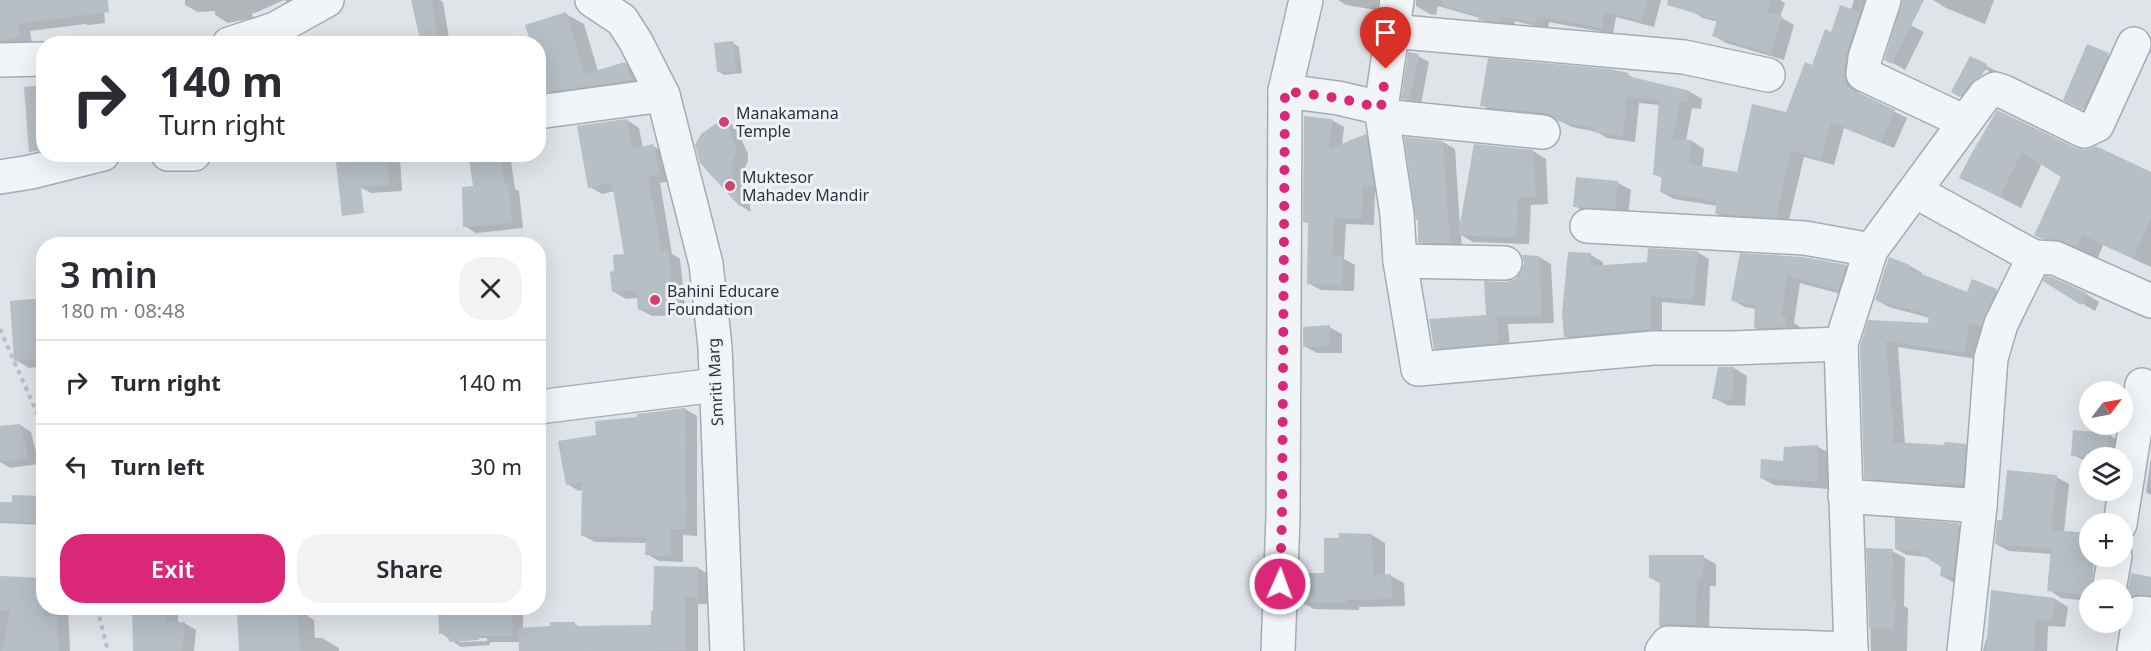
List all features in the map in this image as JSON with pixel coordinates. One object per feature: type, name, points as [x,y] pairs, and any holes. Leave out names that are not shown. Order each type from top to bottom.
[{"type":"street","points":[[253,36],[274,29],[327,0]]},
{"type":"street","points":[[1278,651],[1283,505],[1285,91],[1306,0]]},
{"type":"street","points":[[1884,0],[1865,58],[1863,74],[1965,122]]},
{"type":"street","name":"Smriti Marg","points":[[594,1],[622,20],[663,95],[706,264],[715,347],[727,651]]},
{"type":"street","points":[[1768,75],[1684,57],[1394,15],[1381,112],[1397,214],[1400,261],[1418,369],[1653,348],[1841,344]]},
{"type":"street","points":[[1662,651],[1668,643],[1851,650],[1841,344],[1871,250],[1985,95],[1995,89],[2084,131],[2090,129],[2097,124],[2134,44]]},
{"type":"street","points":[[0,60],[36,59]]},
{"type":"street","points":[[1285,91],[1338,98],[1381,112],[1543,132]]},
{"type":"street","points":[[546,111],[663,95]]},
{"type":"street","points":[[0,177],[72,162]]},
{"type":"street","points":[[1915,191],[2034,257],[2055,258],[2151,301]]},
{"type":"street","points":[[1587,226],[1805,238],[1871,250]]},
{"type":"street","points":[[1964,651],[1980,506],[1991,358],[2001,324],[2034,257]]},
{"type":"street","points":[[1400,261],[1505,263]]},
{"type":"street","points":[[546,406],[716,385]]},
{"type":"street","points":[[2122,513],[2142,385]]},
{"type":"street","points":[[1845,496],[1980,506]]},
{"type":"street","points":[[2134,651],[2138,611]]},
{"type":"path","points":[[0,329],[36,411]]},
{"type":"path","points":[[100,615],[108,651]]},
{"type":"building","points":[[0,0],[108,0],[109,12],[18,24],[20,37],[0,40]]},
{"type":"building","points":[[411,0],[432,0],[438,36],[419,36]]},
{"type":"building","points":[[1443,0],[1648,0],[1642,21],[1604,12],[1602,28],[1537,16],[1536,23],[1502,17],[1501,22],[1478,20],[1479,16],[1442,5]]},
{"type":"building","points":[[1668,0],[1771,0],[1767,12],[1782,16],[1771,54],[1712,36],[1717,20],[1667,5]]},
{"type":"building","points":[[1902,0],[1924,0],[1892,64],[1884,60]]},
{"type":"building","points":[[1840,5],[1860,12],[1846,55],[1844,72],[1847,87],[1895,110],[1881,142],[1831,122],[1821,159],[1791,151],[1776,218],[1715,214],[1717,202],[1660,192],[1662,176],[1653,175],[1659,100],[1627,97],[1623,136],[1593,132],[1593,128],[1557,121],[1553,116],[1545,113],[1480,106],[1488,58],[1610,69],[1629,73],[1628,76],[1690,91],[1688,102],[1680,102],[1673,139],[1692,140],[1689,164],[1737,172],[1752,104],[1786,112],[1805,62],[1812,65],[1825,29],[1831,32]]},
{"type":"building","points":[[566,12],[585,74],[625,62],[633,80],[546,92],[546,36],[528,36],[525,25]]},
{"type":"building","points":[[733,41],[736,71],[717,72],[714,43]]},
{"type":"building","points":[[2087,44],[2109,53],[2083,110],[2063,100]]},
{"type":"building","points":[[1408,52],[1419,54],[1410,99],[1418,101],[1401,99]]},
{"type":"building","points":[[1970,56],[1987,64],[1982,75],[1970,84],[1960,97],[1951,92]]},
{"type":"building","points":[[36,86],[36,151],[29,152],[24,87]]},
{"type":"building","points":[[1997,110],[2076,148],[2084,150],[2096,146],[2151,172],[2151,219],[2133,258],[2082,235],[2078,248],[2062,241],[2039,238],[2034,235],[2061,177],[2022,152],[2000,197],[1959,178]]},
{"type":"building","points":[[1304,116],[1332,119],[1329,149],[1366,134],[1374,185],[1363,186],[1362,219],[1334,218],[1332,256],[1343,257],[1342,285],[1307,284],[1308,223],[1303,222]]},
{"type":"building","points":[[724,118],[736,146],[736,154],[731,165],[740,207],[700,163],[695,145],[701,134]]},
{"type":"building","points":[[627,119],[632,149],[653,144],[660,174],[648,177],[661,251],[668,250],[674,308],[638,310],[636,290],[612,292],[610,272],[614,271],[613,255],[624,254],[612,183],[588,188],[577,126]]},
{"type":"building","points":[[1404,137],[1443,141],[1450,243],[1418,243],[1418,220],[1416,220]]},
{"type":"building","points":[[1474,144],[1533,150],[1536,197],[1518,198],[1516,238],[1458,235]]},
{"type":"building","points":[[336,162],[388,162],[389,185],[361,187],[364,213],[342,216]]},
{"type":"building","points":[[469,162],[501,162],[505,184],[508,183],[512,223],[463,227],[462,187],[473,186]]},
{"type":"building","points":[[1576,177],[1618,181],[1615,209],[1573,207]]},
{"type":"building","points":[[1648,248],[1698,251],[1693,300],[1651,296],[1651,329],[1564,337],[1562,313],[1568,252],[1591,253],[1591,266],[1647,262]]},
{"type":"building","points":[[1740,253],[1803,257],[1847,265],[1838,290],[1787,276],[1781,317],[1786,317],[1786,327],[1754,328],[1755,305],[1731,301]]},
{"type":"building","points":[[1522,255],[1539,256],[1542,316],[1497,317],[1498,343],[1434,349],[1429,319],[1486,315],[1484,281],[1505,282],[1515,279],[1524,263]]},
{"type":"building","points":[[1889,257],[1910,265],[1909,269],[1967,292],[1972,279],[1997,289],[1981,327],[1969,322],[1965,353],[1886,341],[1893,442],[1966,444],[1963,484],[1864,479],[1860,347],[1868,320],[1928,323],[1929,315],[1875,300]]},
{"type":"building","points":[[2045,276],[2087,293],[2081,305],[2043,281]]},
{"type":"building","points":[[36,299],[36,359],[14,361],[10,301]]},
{"type":"building","points":[[1330,325],[1329,346],[1303,347],[1303,327]]},
{"type":"building","points":[[1718,367],[1734,367],[1732,400],[1712,399]]},
{"type":"building","points":[[685,408],[686,529],[671,529],[671,556],[645,555],[646,537],[581,536],[582,482],[566,485],[558,441],[596,435],[595,421],[637,417],[637,414]]},
{"type":"building","points":[[20,424],[29,458],[0,462],[0,426]]},
{"type":"building","points":[[2073,430],[2079,430],[2079,435],[2109,435],[2108,447],[2079,447],[2079,456],[2071,456]]},
{"type":"building","points":[[1818,445],[1817,482],[1760,478],[1761,459],[1783,461],[1784,447]]},
{"type":"building","points":[[2007,470],[2057,475],[2051,530],[2079,532],[2079,567],[2094,567],[2092,579],[2079,579],[2079,595],[2047,591],[2051,549],[1995,544],[1997,520],[2002,520]]},
{"type":"building","points":[[12,495],[36,496],[36,523],[0,521],[0,502],[12,502]]},
{"type":"building","points":[[1895,518],[1959,523],[1953,577],[1940,576],[1941,567],[1917,551],[1895,549]]},
{"type":"building","points":[[1339,533],[1372,534],[1373,575],[1391,574],[1392,599],[1346,600],[1346,603],[1300,602],[1300,573],[1324,573],[1324,538],[1339,538]]},
{"type":"building","points":[[1866,548],[1893,549],[1892,599],[1896,599],[1894,629],[1869,627]]},
{"type":"building","points":[[1649,555],[1704,555],[1703,579],[1697,579],[1696,625],[1659,626],[1660,579],[1649,578]]},
{"type":"building","points":[[654,566],[698,567],[698,598],[685,597],[685,650],[519,651],[518,628],[550,626],[550,622],[575,622],[575,626],[651,625]]},
{"type":"building","points":[[2131,573],[2151,577],[2151,595],[2133,596],[2133,579],[2130,579]]},
{"type":"building","points":[[0,576],[36,578],[36,615],[57,616],[59,651],[2,651],[10,611],[0,610]]},
{"type":"building","points":[[1991,590],[2055,598],[2052,621],[2036,619],[2034,651],[1986,651]]},
{"type":"building","points":[[132,615],[166,615],[166,622],[185,622],[182,651],[133,651]]},
{"type":"building","points":[[237,615],[298,615],[300,651],[239,651]]},
{"type":"building","points":[[438,615],[512,615],[513,636],[479,636],[479,640],[449,642],[448,634],[439,634]]},
{"type":"place","name":"Manakamana Temple","points":[[724,122]]},
{"type":"place","name":"Muktesor Mahadev Mandir","points":[[730,186]]},
{"type":"place","name":"Bahini Educare Foundation","points":[[655,300]]},
{"type":"route","points":[[1280,584],[1285,91],[1338,98],[1381,108],[1386,69]]}]
